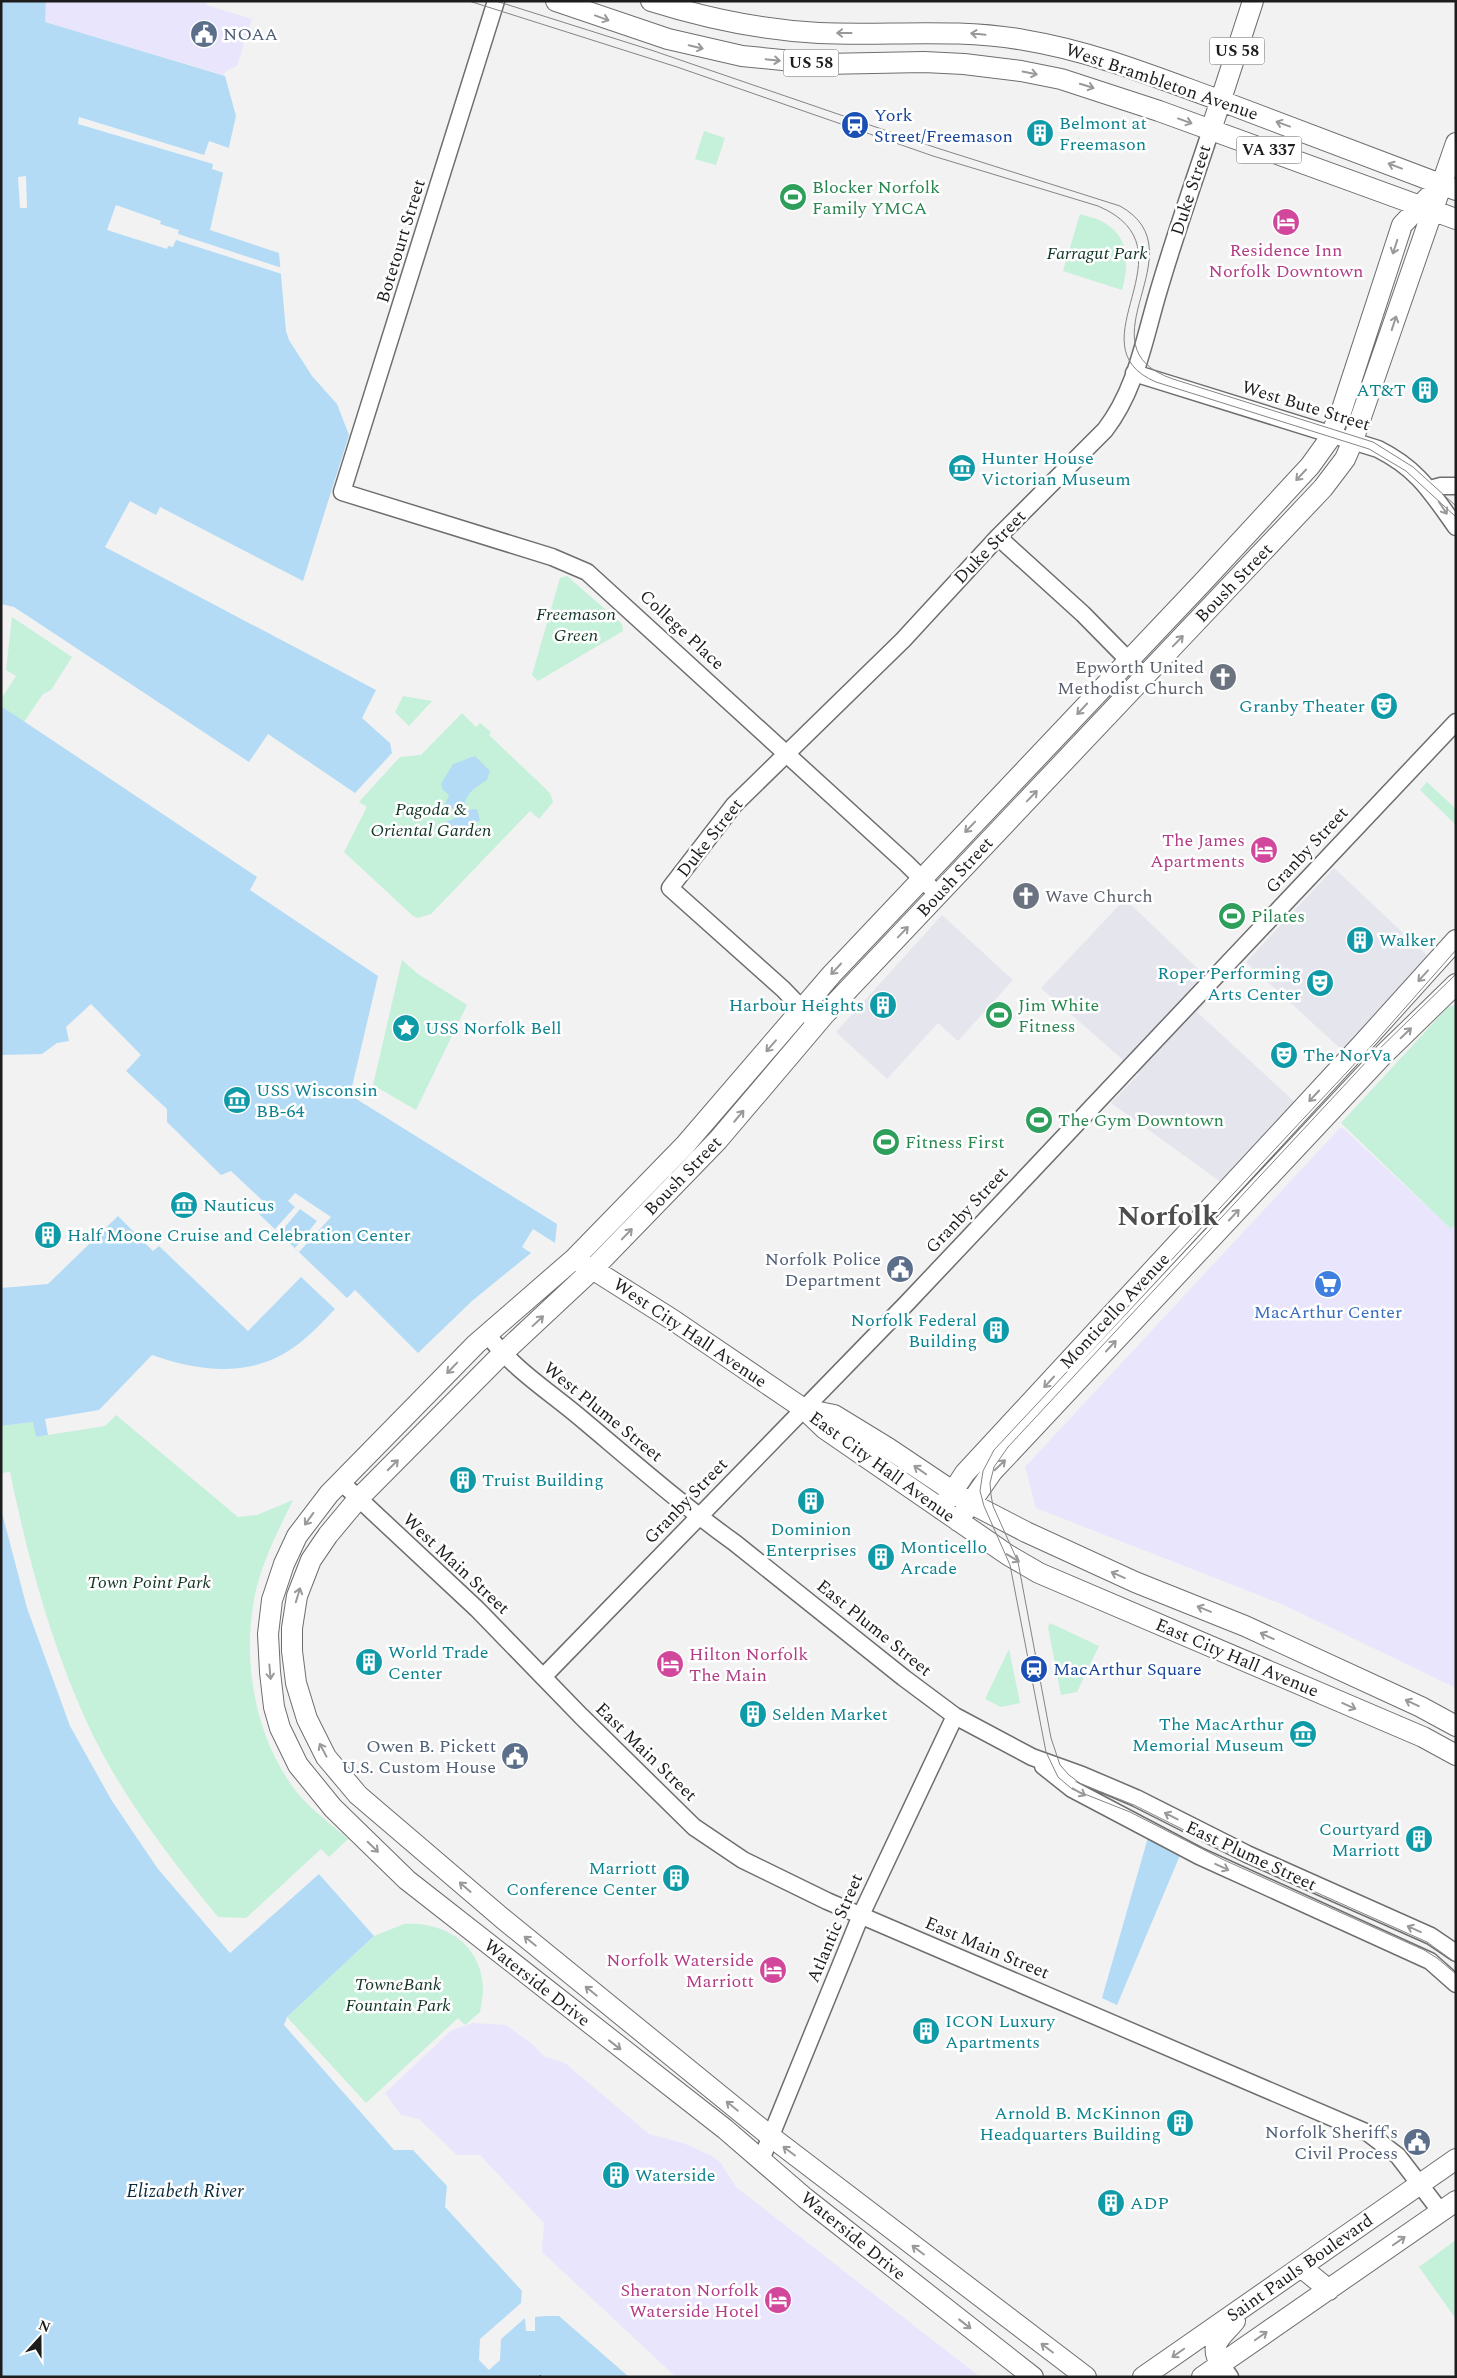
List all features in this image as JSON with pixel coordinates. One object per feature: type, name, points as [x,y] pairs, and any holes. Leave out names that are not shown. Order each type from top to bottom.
[{"type":"main road","name":"West Brambleton Avenue","points":[[556,1],[661,37],[742,56],[823,64],[924,62],[964,64],[1041,75],[1105,92],[1456,219]]},
{"type":"main road","name":"West Brambleton Avenue","points":[[651,1],[708,18],[797,31],[839,34],[958,32],[1032,41],[1103,59],[1221,101],[1448,187]]},
{"type":"main road","name":"Duke Street","points":[[1211,130],[1253,1]]},
{"type":"main road","name":"Boush Street","points":[[341,1482],[487,1334],[575,1258],[685,1145],[838,967],[1310,466],[1331,434],[1354,375],[1402,225],[1426,208],[1448,187],[1456,142]]},
{"type":"main road","name":"Boush Street","points":[[358,1499],[502,1354],[593,1269],[718,1140],[817,1024],[1316,496],[1345,459],[1353,441],[1426,208]]},
{"type":"main road","name":"Monticello Avenue","points":[[940,1509],[971,1466],[1456,940]]},
{"type":"main road","name":"Monticello Avenue","points":[[958,1521],[992,1472],[1384,1054],[1456,984]]},
{"type":"main road","name":"West City Hall Avenue","points":[[575,1258],[673,1320],[804,1409]]},
{"type":"main road","name":"East City Hall Avenue","points":[[804,1409],[834,1415],[896,1453],[970,1503],[1067,1552],[1244,1626],[1421,1707],[1456,1726]]},
{"type":"main road","name":"East City Hall Avenue","points":[[804,1409],[825,1429],[1013,1558],[1063,1584],[1422,1737],[1456,1755]]},
{"type":"main road","name":"Waterside Drive","points":[[341,1482],[311,1516],[297,1536],[284,1564],[272,1600],[268,1634],[274,1707],[280,1728],[298,1765],[333,1808],[408,1880],[525,1974],[725,2129],[805,2198],[1033,2377]]},
{"type":"main road","name":"Waterside Drive","points":[[358,1499],[328,1535],[311,1560],[297,1596],[292,1628],[292,1651],[296,1683],[307,1718],[326,1757],[358,1795],[558,1964],[770,2136],[1086,2377]]},
{"type":"main road","points":[[525,1974],[536,1967],[558,1964]]},
{"type":"main road","name":"Saint Pauls Boulevard","points":[[1143,2377],[1456,2159]]},
{"type":"main road","name":"Saint Pauls Boulevard","points":[[1202,2377],[1226,2370],[1328,2290],[1448,2206]]},
{"type":"main road","points":[[1301,2267],[1328,2290]]},
{"type":"main road","points":[[1226,2370],[1214,2353],[1216,2344],[1255,2298]]},
{"type":"street","name":"Botetourt Street","points":[[342,492],[496,1]]},
{"type":"street","name":"Duke Street","points":[[802,1009],[729,939],[670,888],[734,805],[904,640],[998,537],[1105,430],[1125,401],[1211,130]]},
{"type":"street","name":"West Bute Street","points":[[1134,373],[1378,449],[1392,457],[1430,488],[1456,527]]},
{"type":"street","points":[[1430,488],[1456,486]]},
{"type":"street","name":"College Place","points":[[342,492],[552,557],[587,572],[656,632],[922,878],[938,895]]},
{"type":"street","points":[[998,537],[1083,614],[1145,677]]},
{"type":"street","name":"Granby Street","points":[[543,1677],[998,1207],[1456,722]]},
{"type":"street","points":[[802,1009],[817,1024]]},
{"type":"street","name":"West Plume Street","points":[[487,1334],[502,1354],[699,1517]]},
{"type":"street","name":"West Main Street","points":[[341,1482],[476,1609],[543,1677]]},
{"type":"street","name":"East Plume Street","points":[[699,1517],[735,1542],[904,1678],[955,1716],[1032,1757],[1082,1775],[1136,1798],[1247,1854],[1431,1936],[1456,1953]]},
{"type":"street","name":"East Main Street","points":[[543,1677],[694,1827],[743,1860],[861,1915],[1361,2129],[1391,2149],[1421,2184],[1448,2206]]},
{"type":"street","name":"Atlantic Street","points":[[761,2160],[861,1915],[955,1716]]},
{"type":"street","name":"East Plume Street","points":[[1032,1757],[1072,1789],[1126,1818],[1236,1873],[1423,1957],[1436,1965],[1456,1984]]},
{"type":"shaded area","points":[[46,1],[207,1],[206,5],[252,19],[237,66],[226,71],[224,75],[45,22]]},
{"type":"shaded area","points":[[1334,868],[1431,959],[1344,1052],[1246,962]]},
{"type":"shaded area","points":[[1125,899],[1218,988],[1197,1012],[1299,1106],[1225,1185],[1111,1103],[1139,1074],[1041,988]]},
{"type":"shaded area","points":[[942,915],[1013,980],[958,1041],[938,1023],[887,1079],[836,1032]]},
{"type":"shaded area","points":[[1340,1128],[1344,1129],[1451,1229],[1456,1224],[1456,1688],[1284,1605],[1036,1508],[1025,1467]]},
{"type":"shaded area","points":[[473,2023],[506,2025],[531,2043],[545,2057],[565,2063],[649,2134],[683,2143],[712,2156],[720,2162],[736,2187],[980,2377],[676,2377],[542,2252],[544,2223],[480,2155],[457,2155],[419,2119],[401,2115],[385,2093],[452,2030]]},
{"type":"green space","points":[[704,131],[725,138],[716,165],[695,159]]},
{"type":"green space","name":"Farragut Park","points":[[1080,214],[1101,221],[1112,228],[1123,243],[1126,271],[1122,290],[1063,271]]},
{"type":"green space","name":"Freemason Green","points":[[567,576],[622,624],[623,631],[538,681],[532,675],[560,578]]},
{"type":"green space","points":[[12,617],[72,657],[51,690],[43,694],[24,722],[1,706],[1,699],[16,676],[6,670]]},
{"type":"green space","points":[[403,696],[432,701],[409,726],[395,712]]},
{"type":"green space","name":"Pagoda & Oriental Garden","points":[[462,713],[476,727],[480,723],[491,732],[489,735],[550,793],[553,802],[539,819],[530,811],[431,914],[418,918],[413,916],[344,852],[367,807],[359,802],[400,757],[421,755]]},
{"type":"green space","points":[[1427,782],[1456,809],[1456,825],[1420,790]]},
{"type":"green space","points":[[402,960],[418,974],[467,1005],[416,1110],[373,1085]]},
{"type":"green space","points":[[1456,1005],[1456,1224],[1451,1229],[1341,1123],[1448,1007]]},
{"type":"green space","name":"Town Point Park","points":[[116,1415],[238,1517],[257,1515],[293,1500],[269,1552],[255,1592],[250,1630],[252,1678],[262,1726],[282,1770],[307,1804],[348,1839],[329,1857],[321,1849],[246,1918],[218,1917],[148,1827],[103,1754],[76,1698],[42,1603],[10,1472],[1,1473],[1,1426],[33,1422],[36,1437],[105,1426]]},
{"type":"green space","points":[[1050,1623],[1099,1646],[1077,1692],[1061,1695],[1048,1627]]},
{"type":"green space","points":[[1009,1649],[1020,1703],[1001,1707],[985,1699]]},
{"type":"green space","name":"TowneBank Fountain Park","points":[[404,1924],[419,1924],[446,1931],[468,1948],[476,1959],[481,1973],[483,1989],[480,2012],[465,2025],[458,2018],[366,2103],[287,2017],[374,1936]]},
{"type":"green space","points":[[1456,2240],[1456,2319],[1419,2267]]},
{"type":"water","points":[[1,1],[46,1],[45,22],[225,76],[236,116],[210,230],[279,253],[286,331],[289,340],[312,376],[337,404],[349,435],[303,581],[160,507],[156,515],[130,501],[105,547],[376,690],[362,718],[390,743],[392,753],[355,793],[268,734],[249,762],[14,607],[1,604]]},
{"type":"water","points":[[1,706],[257,877],[250,890],[378,976],[350,1095],[557,1224],[555,1243],[533,1229],[522,1247],[531,1253],[472,1301],[418,1353],[355,1290],[347,1298],[259,1214],[263,1201],[231,1171],[221,1175],[167,1122],[167,1109],[126,1071],[141,1055],[91,1004],[66,1027],[69,1041],[57,1043],[42,1054],[1,1055]]},
{"type":"water","points":[[475,756],[490,771],[487,780],[470,793],[464,805],[467,810],[477,809],[480,820],[457,834],[450,832],[446,822],[455,818],[458,808],[454,809],[445,805],[449,795],[443,790],[441,784],[453,764]]},
{"type":"water","points":[[118,1216],[153,1251],[159,1246],[248,1331],[301,1277],[335,1309],[308,1336],[290,1350],[272,1360],[233,1369],[213,1369],[193,1366],[152,1355],[99,1410],[45,1419],[48,1435],[36,1437],[33,1422],[1,1426],[1,1288],[48,1284]]},
{"type":"water","name":"Elizabeth River","points":[[1,1509],[27,1608],[70,1726],[112,1801],[158,1869],[230,1953],[319,1874],[374,1936],[287,2017],[284,2025],[394,2150],[413,2150],[447,2186],[445,2207],[545,2316],[559,2316],[629,2377],[1,2377]]},
{"type":"water","points":[[1149,1834],[1181,1853],[1117,2005],[1102,1998]]},
{"type":"pier","points":[[79,117],[204,155],[209,141],[229,148],[224,173],[212,169],[213,164],[78,124]]},
{"type":"pier","points":[[26,176],[27,208],[20,208],[18,177]]},
{"type":"pier","points":[[116,205],[161,221],[160,224],[179,230],[178,234],[282,268],[282,274],[176,240],[173,247],[168,246],[167,249],[107,230]]},
{"type":"pier","points":[[295,1193],[331,1217],[299,1252],[295,1248],[317,1221],[300,1209],[280,1233],[275,1229],[295,1207],[288,1201]]},
{"type":"pier","points":[[522,2289],[546,2316],[535,2317],[535,2331],[526,2331],[525,2318],[501,2339],[500,2360],[489,2370],[479,2360],[480,2339],[521,2303]]},
{"type":"tram line","points":[[469,1],[677,67],[933,156],[1098,206],[1126,224],[1137,246],[1138,271],[1126,321],[1124,345],[1133,366],[1156,382],[1369,449],[1406,471],[1456,517]]},
{"type":"tram line","points":[[496,1],[651,50],[937,148],[1120,206],[1142,225],[1149,248],[1147,272],[1135,322],[1135,345],[1146,364],[1173,379],[1373,442],[1413,467],[1456,506]]},
{"type":"tram line","points":[[1456,950],[1375,1042],[994,1450],[983,1471],[980,1491],[984,1506],[1010,1565],[1046,1752],[1058,1777],[1072,1789],[1130,1812],[1224,1860],[1424,1950],[1456,1974]]},
{"type":"tram line","points":[[1456,974],[1367,1061],[1008,1447],[994,1467],[990,1483],[993,1506],[1018,1562],[1051,1738],[1060,1765],[1069,1775],[1081,1784],[1134,1805],[1246,1861],[1427,1942],[1456,1963]]},
{"type":"place","name":"NOAA","points":[[204,34]]},
{"type":"place","name":"York Street/Freemason","points":[[855,125]]},
{"type":"place","name":"Belmont at Freemason","points":[[1040,133]]},
{"type":"place","name":"Blocker Norfolk Family YMCA","points":[[793,197]]},
{"type":"place","name":"Residence Inn Norfolk Downtown","points":[[1286,222]]},
{"type":"place","name":"AT&T","points":[[1425,390]]},
{"type":"place","name":"Hunter House Victorian Museum","points":[[962,468]]},
{"type":"place","name":"Epworth United Methodist Church","points":[[1223,677]]},
{"type":"place","name":"Granby Theater","points":[[1384,706]]},
{"type":"place","name":"The James Apartments","points":[[1264,850]]},
{"type":"place","name":"Wave Church","points":[[1026,896]]},
{"type":"place","name":"Pilates","points":[[1232,916]]},
{"type":"place","name":"Walker","points":[[1360,940]]},
{"type":"place","name":"Roper Performing Arts Center","points":[[1320,983]]},
{"type":"place","name":"Harbour Heights","points":[[883,1005]]},
{"type":"place","name":"Jim White Fitness","points":[[999,1015]]},
{"type":"place","name":"USS Norfolk Bell","points":[[406,1028]]},
{"type":"place","name":"The NorVa","points":[[1284,1055]]},
{"type":"place","name":"USS Wisconsin BB-64","points":[[237,1100]]},
{"type":"place","name":"The Gym Downtown","points":[[1039,1120]]},
{"type":"place","name":"Fitness First","points":[[886,1142]]},
{"type":"place","name":"Nauticus","points":[[184,1205]]},
{"type":"place","name":"Half Moone Cruise and Celebration Center","points":[[48,1235]]},
{"type":"place","name":"Norfolk Police Department","points":[[900,1269]]},
{"type":"place","name":"MacArthur Center","points":[[1328,1284]]},
{"type":"place","name":"Norfolk Federal Building","points":[[996,1330]]},
{"type":"place","name":"Truist Building","points":[[463,1480]]},
{"type":"place","name":"Dominion Enterprises","points":[[811,1501]]},
{"type":"place","name":"Monticello Arcade","points":[[881,1557]]},
{"type":"place","name":"World Trade Center","points":[[369,1662]]},
{"type":"place","name":"Hilton Norfolk The Main","points":[[670,1664]]},
{"type":"place","name":"MacArthur Square","points":[[1034,1669]]},
{"type":"place","name":"Selden Market","points":[[753,1714]]},
{"type":"place","name":"The MacArthur Memorial Museum","points":[[1303,1734]]},
{"type":"place","name":"Owen B. Pickett U.S. Custom House","points":[[515,1756]]},
{"type":"place","name":"Courtyard Marriott","points":[[1419,1839]]},
{"type":"place","name":"Marriott Conference Center","points":[[676,1878]]},
{"type":"place","name":"Norfolk Waterside Marriott","points":[[773,1970]]},
{"type":"place","name":"ICON Luxury Apartments","points":[[926,2031]]},
{"type":"place","name":"Arnold B. McKinnon Headquarters Building","points":[[1180,2123]]},
{"type":"place","name":"Norfolk Sheriff's Civil Process","points":[[1417,2142]]},
{"type":"place","name":"Waterside","points":[[616,2175]]},
{"type":"place","name":"ADP","points":[[1111,2203]]},
{"type":"place","name":"Sheraton Norfolk Waterside Hotel","points":[[778,2300]]},
{"type":"district","name":"Norfolk","points":[[1168,1216]]}]
